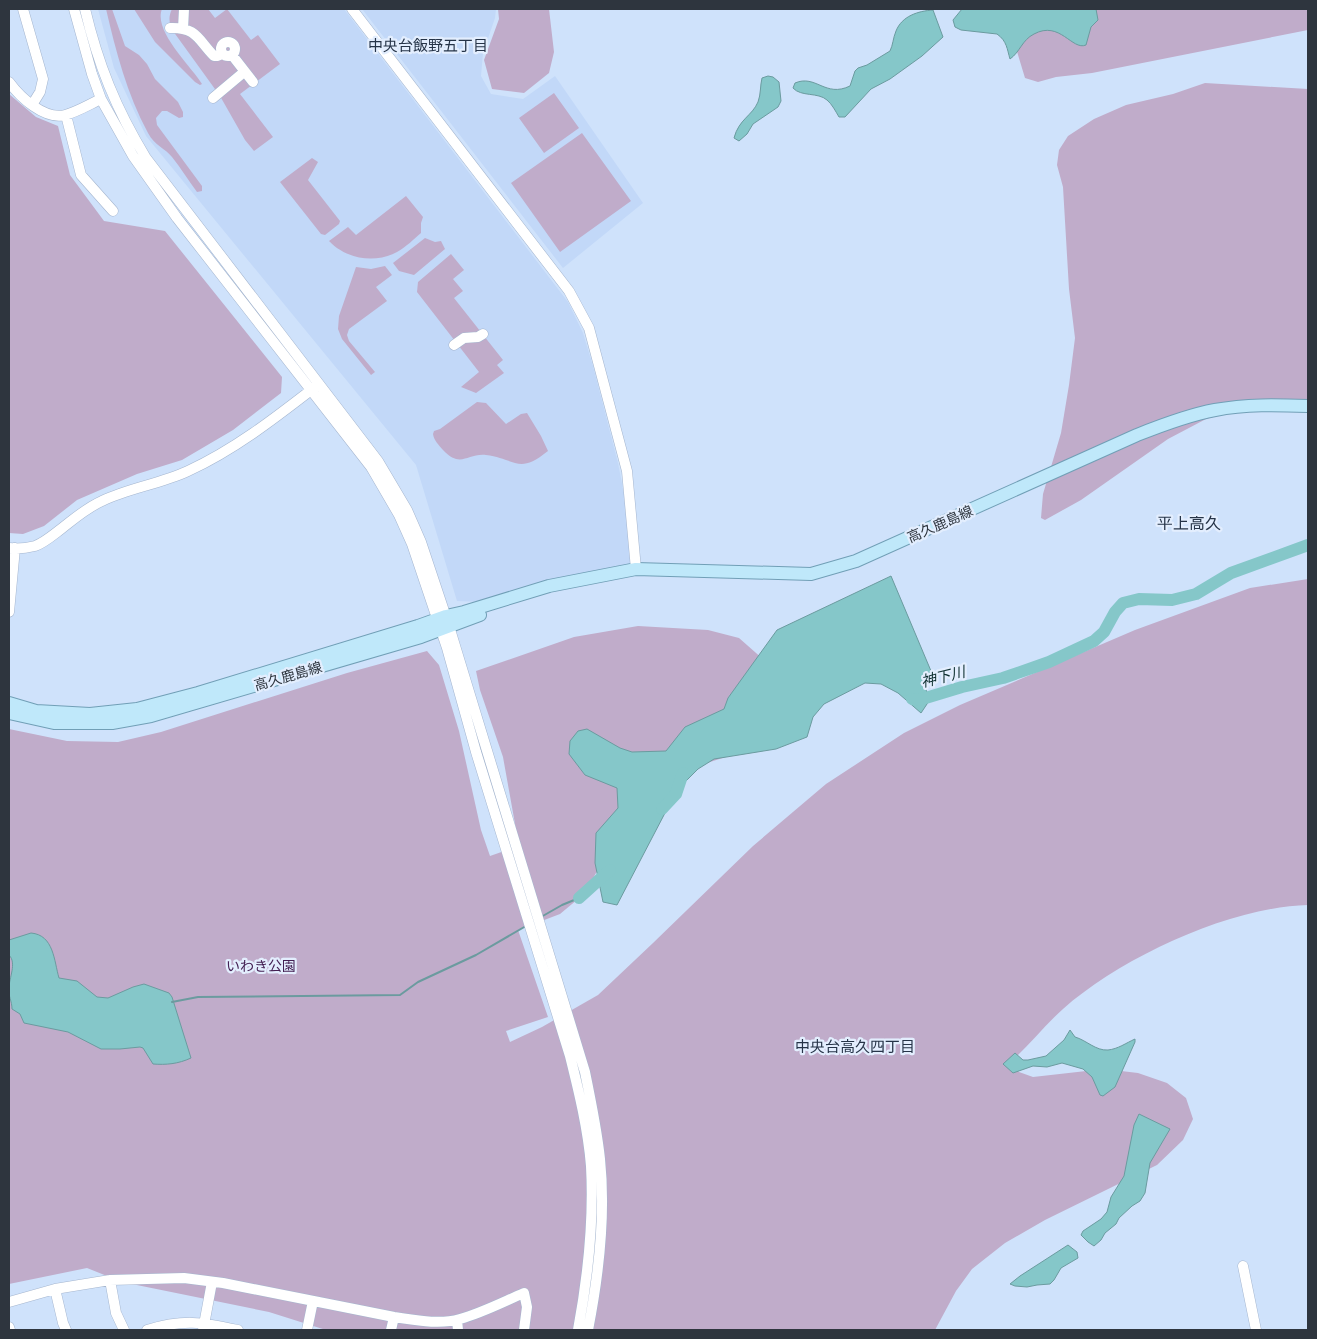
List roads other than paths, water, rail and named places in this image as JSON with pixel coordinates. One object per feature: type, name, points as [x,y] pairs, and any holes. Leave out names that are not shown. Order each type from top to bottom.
[{"type":"main road","name":"高久鹿島線","points":[[9,713],[54,723],[112,723],[151,716],[443,623],[464,612],[548,586],[636,569],[811,574],[829,570],[856,561],[1170,422],[1214,410],[1245,406],[1308,406]]},
{"type":"main road","name":"高久鹿島線","points":[[9,703],[36,710],[90,714],[137,709],[198,693],[418,626],[443,623]]},
{"type":"street","points":[[23,9],[42,80],[40,92],[32,105]]},
{"type":"street","points":[[74,9],[92,74],[102,99],[133,156],[166,202],[315,387]]},
{"type":"street","points":[[85,9],[102,68],[118,110],[146,158],[315,387],[371,467],[395,508],[412,544],[443,623],[585,1072],[600,1160],[597,1284],[588,1330]]},
{"type":"street","points":[[183,29],[184,9]]},
{"type":"street","points":[[352,9],[570,291],[589,328],[627,471],[636,569]]},
{"type":"street","points":[[170,28],[194,32],[214,56],[227,55],[252,82]]},
{"type":"street","points":[[213,98],[244,72]]},
{"type":"street","points":[[9,82],[32,105],[52,115],[66,115],[102,99]]},
{"type":"street","points":[[66,115],[82,175],[113,211]]},
{"type":"street","points":[[454,345],[464,338],[478,337],[483,334]]},
{"type":"street","points":[[9,612],[12,548],[36,546],[51,537],[83,511],[101,501],[188,471],[222,453],[280,415],[315,387]]},
{"type":"street","points":[[578,1330],[597,1222]]},
{"type":"street","points":[[1243,1266],[1256,1330]]},
{"type":"street","points":[[9,1302],[55,1289],[110,1280],[184,1278],[394,1317],[457,1325],[524,1293],[527,1307],[524,1330]]},
{"type":"street","points":[[110,1280],[116,1314],[124,1330]]},
{"type":"street","points":[[204,1326],[212,1282]]},
{"type":"street","points":[[55,1289],[66,1330]]},
{"type":"street","points":[[307,1330],[313,1301]]},
{"type":"street","points":[[391,1330],[394,1317]]},
{"type":"street","points":[[147,1330],[178,1323],[238,1330]]},
{"type":"waterway","name":"神下川","points":[[912,699],[919,700],[962,687],[1003,678],[1049,662],[1094,641],[1104,632],[1115,612],[1123,603],[1139,599],[1172,600],[1196,594],[1231,573],[1308,545]]},
{"type":"waterway","name":"神下川","points":[[662,809],[676,794],[683,773]]},
{"type":"waterway","name":"神下川","points":[[579,898],[610,870]]},
{"type":"waterway","points":[[541,917],[579,898]]},
{"type":"waterway","points":[[172,1002],[198,997],[400,995],[418,982],[476,955],[526,926]]},
{"type":"district","name":"中央台飯野五丁目","points":[[428,46]]},
{"type":"district","name":"平上高久","points":[[1189,523]]},
{"type":"district","name":"中央台高久四丁目","points":[[855,1047]]},
{"type":"park label","name":"いわき公園","points":[[261,966]]}]
